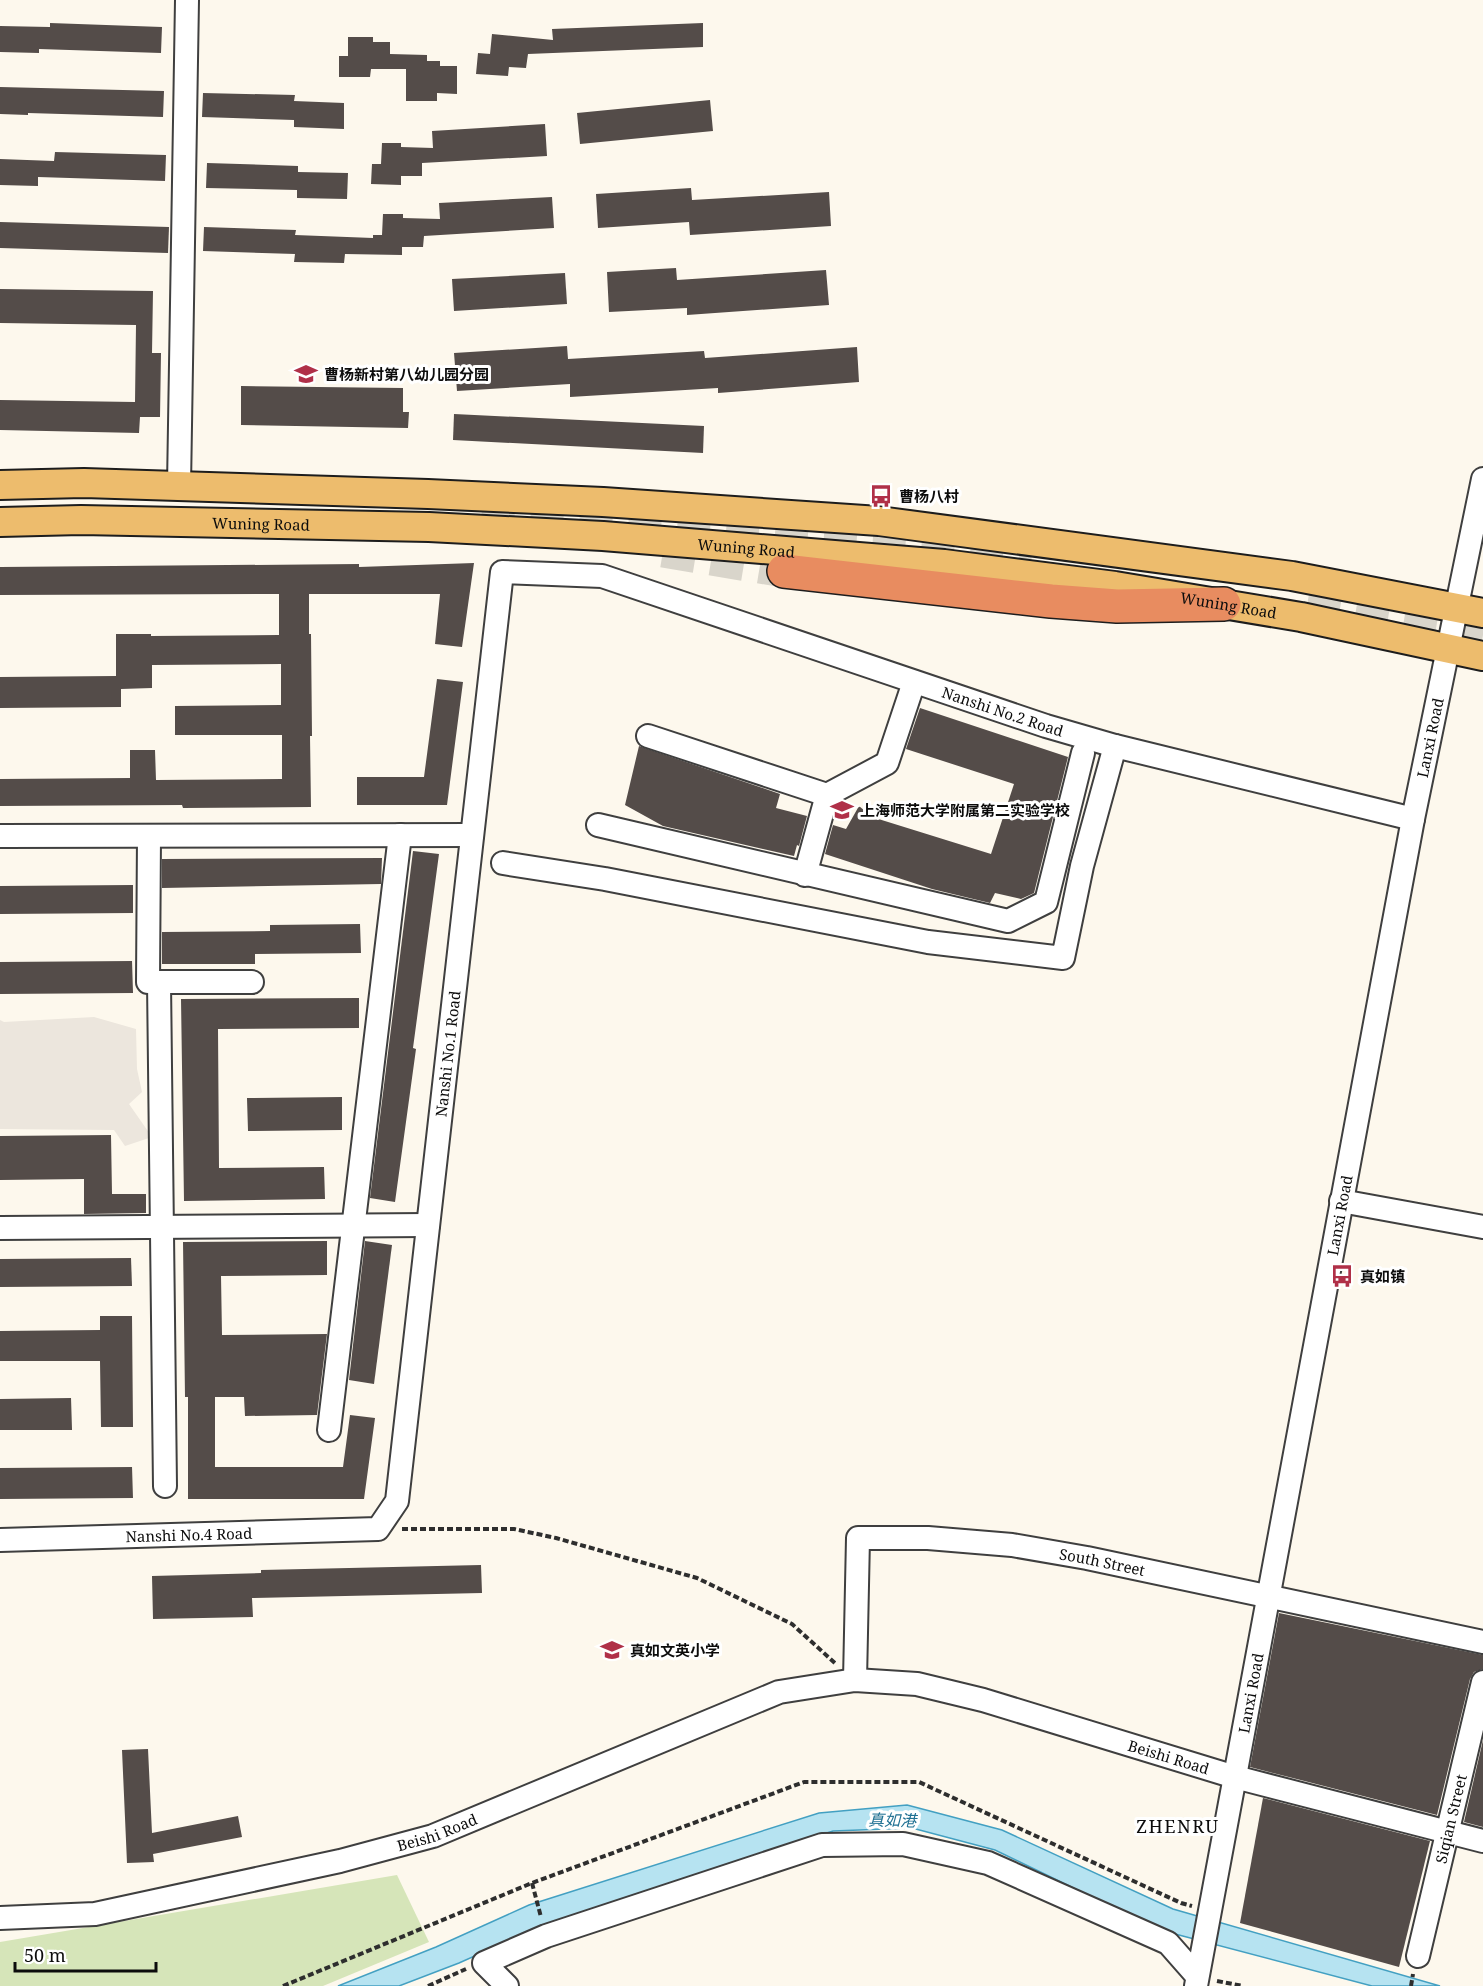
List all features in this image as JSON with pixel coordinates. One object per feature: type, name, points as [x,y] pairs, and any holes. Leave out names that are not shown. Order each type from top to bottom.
[{"type":"highway","points":[[784,571],[1073,603],[1117,606],[1224,604]]},
{"type":"main road","points":[[0,484],[84,483],[416,493],[580,501],[879,521],[1292,576],[1483,614]]},
{"type":"main road","name":"Wuning Road","points":[[0,522],[81,520],[429,527],[603,536],[944,564],[1115,586],[1301,617],[1483,656]]},
{"type":"street","points":[[179,486],[187,0]]},
{"type":"street","name":"Lanxi Road","points":[[1197,1981],[1413,819],[1483,479]]},
{"type":"street","name":"Nanshi No.2 Road","points":[[502,572],[602,576],[1046,726],[1115,746],[1413,819]]},
{"type":"street","name":"Nanshi No.1 Road","points":[[378,1529],[397,1501],[502,572]]},
{"type":"street","points":[[648,736],[827,795],[887,763],[914,682]]},
{"type":"street","points":[[503,863],[605,879],[928,942],[1063,958],[1082,866],[1115,746]]},
{"type":"street","points":[[598,825],[1008,921],[1046,902],[1083,753]]},
{"type":"street","points":[[805,875],[827,795]]},
{"type":"street","points":[[329,1430],[400,835]]},
{"type":"street","points":[[0,836],[472,835]]},
{"type":"street","points":[[148,836],[148,982],[252,982]]},
{"type":"street","points":[[159,982],[165,1486]]},
{"type":"street","points":[[1341,1201],[1483,1227]]},
{"type":"street","points":[[0,1228],[428,1225]]},
{"type":"street","name":"Nanshi No.4 Road","points":[[0,1540],[378,1529]]},
{"type":"street","name":"South Street","points":[[855,1680],[858,1538],[928,1538],[1012,1545],[1087,1558],[1483,1642]]},
{"type":"street","name":"Beishi Road","points":[[0,1917],[95,1914],[340,1861],[433,1836],[779,1692],[855,1680],[916,1684],[982,1700],[1235,1777],[1483,1840]]},
{"type":"street","name":"Siqian Street","points":[[1418,1956],[1483,1682]]},
{"type":"street","points":[[507,1986],[484,1963],[546,1936],[822,1845],[903,1844],[988,1863],[1168,1943],[1197,1981]]},
{"type":"path","points":[[378,1529],[514,1529],[556,1538],[697,1578],[792,1624],[855,1680]]},
{"type":"path","points":[[283,1986],[532,1883],[542,1924]]},
{"type":"path","points":[[428,1986],[465,1969]]},
{"type":"path","points":[[1197,1981],[1243,1986]]},
{"type":"green space","points":[[397,1875],[429,1942],[323,1986],[0,1986],[0,1942]]},
{"type":"shaded area","points":[[94,1017],[136,1029],[137,1069],[142,1092],[129,1104],[152,1137],[125,1146],[114,1130],[0,1129],[0,1020],[4,1022]]},
{"type":"water","name":"真如港","points":[[907,1805],[1002,1830],[1173,1909],[1440,1986],[1372,1986],[1160,1930],[995,1850],[912,1828],[833,1831],[544,1925],[459,1963],[399,1986],[338,1986],[436,1947],[529,1905],[819,1813]]},
{"type":"building","points":[[50,23],[162,27],[161,53],[39,49],[39,53],[0,52],[0,26],[50,27]]},
{"type":"building","points":[[703,23],[703,47],[528,54],[526,68],[509,67],[508,76],[476,74],[478,53],[490,54],[492,34],[553,40],[552,29]]},
{"type":"building","points":[[348,37],[373,37],[373,42],[390,42],[390,54],[427,55],[427,61],[440,61],[440,66],[457,66],[457,94],[437,93],[437,101],[406,101],[406,69],[371,69],[370,77],[339,77],[339,56],[348,56]]},
{"type":"building","points":[[0,87],[164,91],[163,117],[0,114]]},
{"type":"building","points":[[203,93],[295,95],[294,101],[344,103],[344,129],[294,127],[294,120],[202,117]]},
{"type":"building","points":[[710,100],[713,131],[580,144],[577,113]]},
{"type":"building","points":[[545,124],[547,156],[422,163],[422,176],[401,176],[401,185],[371,184],[372,164],[381,164],[382,143],[401,143],[401,147],[433,148],[432,131]]},
{"type":"building","points":[[55,152],[166,155],[165,181],[38,177],[38,186],[0,185],[0,159],[54,161]]},
{"type":"building","points":[[207,163],[298,166],[298,172],[348,173],[347,199],[297,198],[297,190],[206,188]]},
{"type":"building","points":[[691,188],[692,200],[829,192],[831,226],[690,235],[689,222],[598,228],[596,194]]},
{"type":"building","points":[[552,197],[554,228],[424,236],[423,247],[402,247],[402,255],[345,254],[344,263],[294,262],[295,254],[203,251],[204,227],[296,230],[295,235],[373,238],[373,235],[382,235],[383,214],[403,214],[403,218],[440,219],[439,203]]},
{"type":"building","points":[[0,222],[169,227],[168,253],[0,248]]},
{"type":"building","points":[[676,268],[677,280],[826,270],[829,305],[687,315],[687,308],[609,312],[607,272]]},
{"type":"building","points":[[565,273],[567,304],[454,311],[452,279]]},
{"type":"building","points":[[0,289],[153,291],[152,353],[161,353],[160,417],[140,417],[139,433],[0,430],[0,400],[135,402],[136,325],[0,323]]},
{"type":"building","points":[[567,346],[568,359],[704,351],[705,358],[857,347],[859,382],[718,393],[718,388],[570,397],[570,384],[457,391],[454,353]]},
{"type":"building","points":[[241,386],[403,388],[403,412],[409,412],[408,428],[241,425]]},
{"type":"building","points":[[454,414],[704,426],[703,453],[453,440]]},
{"type":"building","points":[[474,563],[462,647],[435,644],[440,594],[309,594],[311,807],[0,806],[0,779],[130,778],[130,750],[155,750],[156,780],[282,779],[282,735],[175,735],[175,706],[281,705],[281,664],[152,665],[152,688],[121,689],[121,707],[0,708],[0,677],[116,676],[116,634],[279,635],[279,594],[0,595],[0,567],[359,564],[359,567]]},
{"type":"building","points":[[437,679],[463,682],[447,805],[357,805],[357,777],[424,777]]},
{"type":"building","points":[[920,708],[1068,757],[1034,893],[1021,899],[995,893],[990,903],[932,889],[825,854],[833,825],[846,829],[859,806],[872,817],[991,854],[1014,784],[906,749]]},
{"type":"building","points":[[639,746],[780,794],[776,808],[807,816],[794,856],[663,826],[625,805]]},
{"type":"building","points":[[413,851],[439,854],[395,1202],[370,1198]]},
{"type":"building","points":[[382,858],[381,884],[162,888],[162,859]]},
{"type":"building","points":[[133,885],[133,913],[0,914],[0,886]]},
{"type":"building","points":[[360,924],[361,953],[255,954],[255,964],[162,964],[162,932],[270,931],[270,925]]},
{"type":"building","points":[[132,961],[133,993],[0,994],[0,962]]},
{"type":"building","points":[[359,998],[359,1028],[218,1029],[219,1168],[324,1167],[325,1199],[184,1201],[181,999]]},
{"type":"building","points":[[342,1097],[342,1130],[248,1131],[247,1098]]},
{"type":"building","points":[[111,1135],[112,1194],[146,1194],[146,1213],[84,1214],[84,1179],[0,1180],[0,1136]]},
{"type":"building","points":[[327,1241],[327,1275],[221,1276],[222,1335],[327,1334],[317,1415],[245,1416],[244,1397],[215,1397],[215,1467],[343,1467],[350,1415],[375,1418],[364,1499],[188,1499],[188,1397],[185,1397],[183,1242]]},
{"type":"building","points":[[365,1241],[392,1245],[374,1384],[349,1380]]},
{"type":"building","points":[[131,1258],[132,1286],[0,1287],[0,1259]]},
{"type":"building","points":[[100,1316],[132,1316],[133,1427],[101,1427],[100,1361],[0,1361],[0,1331],[100,1330]]},
{"type":"building","points":[[71,1398],[72,1430],[0,1430],[0,1399]]},
{"type":"building","points":[[132,1467],[133,1498],[0,1499],[0,1468]]},
{"type":"building","points":[[481,1565],[482,1593],[252,1598],[253,1617],[153,1619],[152,1576],[261,1573],[261,1570]]},
{"type":"building","points":[[1279,1613],[1483,1655],[1483,1669],[1474,1672],[1470,1679],[1437,1815],[1250,1767]]},
{"type":"building","points":[[1483,1740],[1483,1827],[1464,1822]]},
{"type":"building","points":[[148,1749],[152,1833],[238,1816],[242,1837],[153,1854],[154,1862],[127,1863],[122,1750]]},
{"type":"building","points":[[1263,1798],[1430,1841],[1399,1967],[1240,1923]]},
{"type":"tunnel","points":[[482,509],[931,546],[1031,562]]},
{"type":"tunnel","points":[[663,551],[784,571]]},
{"type":"tunnel","points":[[1307,606],[1483,635]]},
{"type":"place","name":"曹杨新村第八幼儿园分园","points":[[306,374]]},
{"type":"place","name":"曹杨八村","points":[[881,496]]},
{"type":"place","name":"上海师范大学附属第二实验学校","points":[[842,810]]},
{"type":"place","name":"真如镇","points":[[1342,1276]]},
{"type":"place","name":"真如文英小学","points":[[612,1650]]},
{"type":"district","name":"ZHENRU","points":[[1178,1826]]}]
